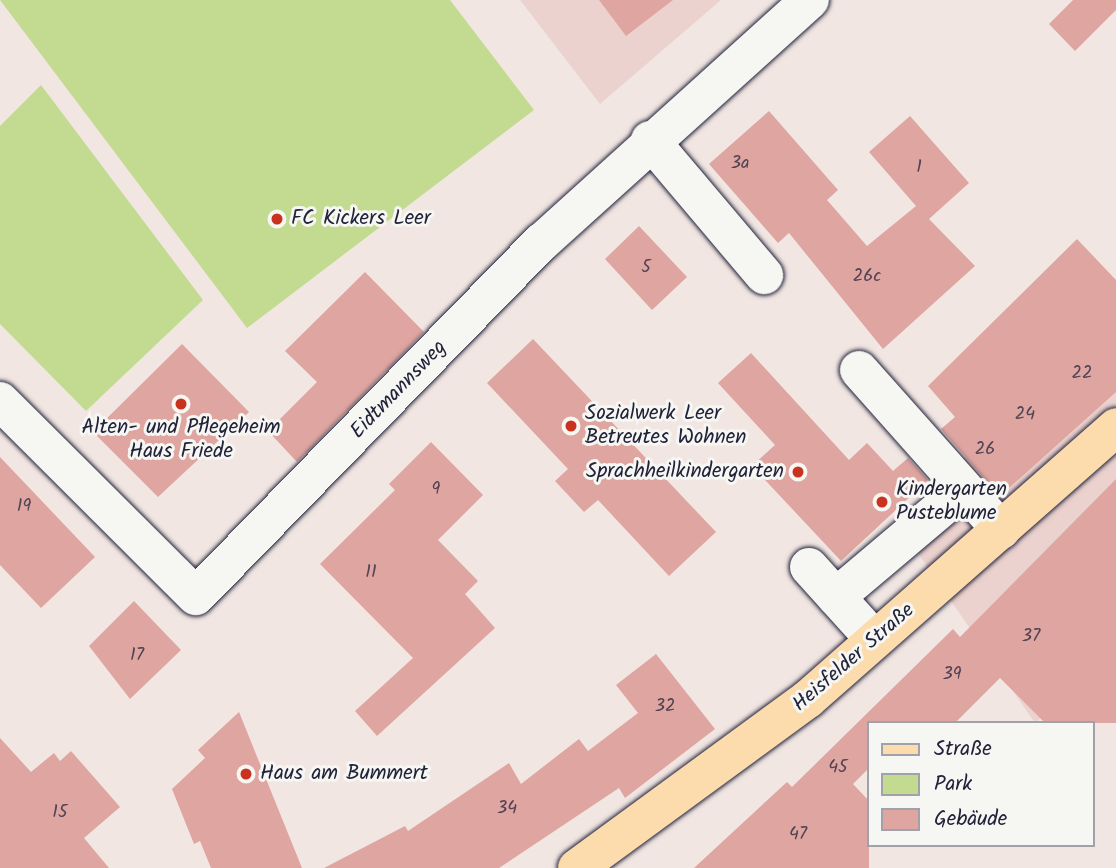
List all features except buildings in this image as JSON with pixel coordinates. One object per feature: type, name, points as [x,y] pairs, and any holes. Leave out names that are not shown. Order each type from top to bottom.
[{"type":"main road","name":"Heisfelder Straße","points":[[577,868],[737,755],[875,640],[1116,427]]},
{"type":"street","name":"Eidtmannsweg","points":[[0,401],[196,596],[650,140],[810,0]]},
{"type":"street","points":[[650,140],[764,275]]},
{"type":"street","points":[[859,370],[1001,530]]},
{"type":"street","points":[[836,597],[964,489]]},
{"type":"street","points":[[808,566],[875,640]]},
{"type":"shaded area","points":[[520,0],[721,0],[600,104]]},
{"type":"shaded area","points":[[1116,306],[1116,657],[1037,721],[1034,721],[898,524]]},
{"type":"green space","name":"FC Kickers Leer","points":[[0,0],[450,0],[534,110],[247,328]]},
{"type":"green space","points":[[41,85],[203,300],[86,411],[0,324],[0,126]]},
{"type":"place","name":"FC Kickers Leer","points":[[277,219]]},
{"type":"place","name":"Alten- und Pflegeheim Haus Friede","points":[[181,404]]},
{"type":"place","name":"Sozialwerk Leer Betreutes Wohnen","points":[[571,426]]},
{"type":"place","name":"Sprachheilkindergarten","points":[[798,472]]},
{"type":"place","name":"Kindergarten Pusteblume","points":[[882,502]]},
{"type":"place","name":"Haus am Bummert","points":[[246,774]]}]
